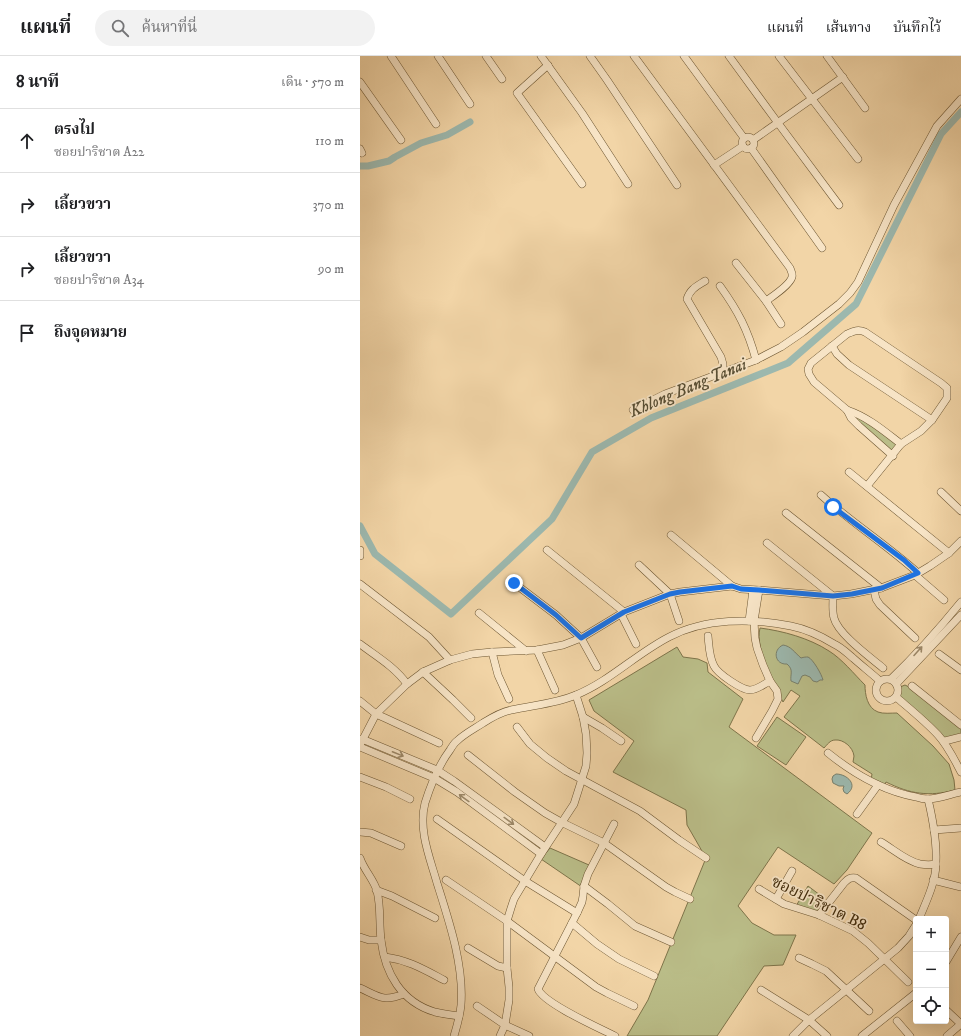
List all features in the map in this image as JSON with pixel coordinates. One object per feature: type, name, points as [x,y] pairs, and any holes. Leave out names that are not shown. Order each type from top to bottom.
[{"type":"street","points":[[391,56],[436,124]]},
{"type":"street","points":[[438,56],[470,104]]},
{"type":"street","points":[[486,56],[502,79]]},
{"type":"street","points":[[541,56],[582,113],[628,184]]},
{"type":"street","points":[[590,56],[677,185]]},
{"type":"street","points":[[634,56],[790,268],[792,277],[786,285],[766,301]]},
{"type":"street","points":[[684,56],[744,138]]},
{"type":"street","points":[[729,56],[839,205]]},
{"type":"street","points":[[779,56],[858,159]]},
{"type":"street","points":[[827,56],[866,108]]},
{"type":"street","points":[[548,65],[517,93],[582,184]]},
{"type":"street","points":[[714,164],[743,146],[747,148],[778,123],[843,77]]},
{"type":"street","points":[[360,82],[401,140]]},
{"type":"street","points":[[633,410],[665,394],[756,360],[781,347],[839,304],[858,282],[894,205],[937,126],[961,99]]},
{"type":"street","points":[[743,146],[742,142],[744,138]]},
{"type":"street","points":[[744,138],[752,138],[752,144],[822,248]]},
{"type":"street","points":[[736,263],[766,301],[780,324]]},
{"type":"street","points":[[705,281],[692,289],[687,299],[721,357],[723,372]]},
{"type":"street","points":[[720,286],[737,311],[747,330],[756,360]]},
{"type":"street","points":[[867,486],[893,456],[901,444],[921,431],[932,420],[947,398],[947,388],[865,332],[859,330],[853,331],[847,334],[811,363],[808,369],[809,374],[814,382],[847,410],[867,418],[901,444]]},
{"type":"street","points":[[832,346],[837,354],[849,365],[932,420]]},
{"type":"street","points":[[847,410],[851,418],[893,456]]},
{"type":"street","points":[[849,472],[952,550],[961,554]]},
{"type":"street","points":[[941,492],[961,511]]},
{"type":"street","points":[[821,495],[833,507],[904,560],[916,574],[944,600]]},
{"type":"street","points":[[786,514],[878,589]]},
{"type":"street","points":[[671,535],[732,586],[741,589],[833,596],[878,589],[916,574],[952,550],[961,541]]},
{"type":"street","points":[[767,542],[833,596],[834,618],[838,627],[844,635],[883,668]]},
{"type":"street","points":[[360,550],[360,556]]},
{"type":"street","points":[[547,550],[623,613],[636,644]]},
{"type":"street","points":[[639,565],[670,594],[678,621]]},
{"type":"street","points":[[514,583],[556,615],[581,638],[597,667]]},
{"type":"street","points":[[360,584],[429,637],[450,660]]},
{"type":"street","points":[[361,744],[376,714],[407,684],[423,672],[450,660],[472,654],[537,650],[563,645],[581,638],[623,613],[670,594],[732,586]]},
{"type":"street","points":[[878,589],[876,599],[880,605],[916,638]]},
{"type":"street","points":[[756,590],[752,621],[757,648],[770,681],[777,691],[778,699],[756,738]]},
{"type":"street","points":[[893,681],[961,602]]},
{"type":"street","points":[[479,613],[526,651]]},
{"type":"street","points":[[893,681],[961,615]]},
{"type":"street","points":[[454,1036],[461,1005],[460,969],[437,881],[425,843],[423,826],[425,805],[437,770],[456,741],[491,719],[509,710],[545,704],[576,695],[600,682],[645,651],[675,634],[692,627],[716,622],[752,621],[792,626],[810,632],[836,644],[880,681]]},
{"type":"street","points":[[708,636],[713,664],[721,674],[740,686],[751,690],[757,689],[770,681]]},
{"type":"street","points":[[360,644],[394,670],[407,684]]},
{"type":"street","points":[[537,650],[555,690]]},
{"type":"street","points":[[492,652],[498,675],[509,699]]},
{"type":"street","points":[[939,654],[961,670]]},
{"type":"street","points":[[423,672],[471,718]]},
{"type":"street","points":[[887,678],[893,681],[898,690],[896,697],[893,700],[885,701],[878,697],[875,688],[880,681],[887,678]]},
{"type":"street","points":[[912,686],[961,725]]},
{"type":"street","points":[[500,1036],[505,1025],[509,1000],[507,921],[514,899],[545,847],[574,804],[586,766],[586,734],[583,717],[576,695]]},
{"type":"street","points":[[896,697],[939,736],[961,772]]},
{"type":"street","points":[[360,701],[376,714],[439,743]]},
{"type":"street","points":[[583,717],[620,741]]},
{"type":"street","points":[[518,727],[530,744],[547,758],[640,811],[706,858]]},
{"type":"street","points":[[945,741],[961,737]]},
{"type":"street","points":[[361,744],[437,770],[545,847]]},
{"type":"street","points":[[361,744],[434,778],[457,792],[541,854]]},
{"type":"street","points":[[828,753],[841,764],[857,774],[878,785],[903,795],[928,799],[961,792]]},
{"type":"street","points":[[468,755],[515,792],[545,813],[604,843],[666,887],[690,900]]},
{"type":"street","points":[[360,778],[386,787],[410,799]]},
{"type":"street","points":[[857,814],[878,785]]},
{"type":"street","points":[[920,916],[931,891],[936,864],[934,830],[928,799]]},
{"type":"street","points":[[436,819],[525,881],[577,913]]},
{"type":"street","points":[[614,824],[592,865],[584,886],[582,902],[577,913],[538,989],[539,993],[550,1002],[615,1036]]},
{"type":"street","points":[[934,830],[961,828]]},
{"type":"street","points":[[360,832],[371,833],[401,846]]},
{"type":"street","points":[[881,842],[919,864],[936,864]]},
{"type":"street","points":[[361,863],[376,890],[380,912],[381,940],[389,971],[393,980],[404,994],[414,1001],[435,1012],[459,1016]]},
{"type":"street","points":[[776,899],[792,871]]},
{"type":"street","points":[[819,915],[844,883],[851,877],[856,878],[913,918]]},
{"type":"street","points":[[446,880],[507,921],[585,979],[606,993],[634,1006]]},
{"type":"street","points":[[933,880],[961,887]]},
{"type":"street","points":[[584,886],[635,926],[671,942]]},
{"type":"street","name":"ซอยปาริชาต B8","points":[[759,889],[791,906],[819,915],[852,931],[868,942],[908,982]]},
{"type":"street","points":[[376,890],[392,896],[435,918]]},
{"type":"street","points":[[572,923],[597,944],[619,958],[654,976]]},
{"type":"street","points":[[793,1036],[809,1020],[898,948],[913,930]]},
{"type":"street","points":[[360,937],[369,940],[381,940]]},
{"type":"street","points":[[949,957],[961,937]]},
{"type":"street","points":[[468,948],[498,966],[507,968]]},
{"type":"street","points":[[385,957],[406,961],[444,980]]},
{"type":"street","points":[[798,958],[826,972],[869,1011]]},
{"type":"street","points":[[360,988],[382,998],[389,998],[404,994]]},
{"type":"street","points":[[761,990],[809,1020],[827,1036]]},
{"type":"street","points":[[862,1036],[913,995]]},
{"type":"street","points":[[477,1006],[505,1025],[529,1036]]},
{"type":"street","points":[[948,1036],[961,1024],[949,1013]]},
{"type":"street","points":[[897,1021],[910,1036]]},
{"type":"green space","points":[[856,413],[901,444],[893,456],[851,418]]},
{"type":"green space","points":[[760,628],[787,633],[813,642],[839,658],[865,685],[866,696],[869,704],[874,710],[880,713],[897,713],[933,746],[949,764],[954,780],[955,790],[928,794],[912,792],[886,782],[884,786],[871,780],[872,774],[853,762],[854,756],[852,750],[844,742],[833,740],[824,748],[784,717],[800,696],[791,690],[783,702],[762,655],[759,636]]},
{"type":"green space","points":[[677,647],[683,657],[698,659],[707,663],[708,672],[743,699],[729,727],[872,833],[847,870],[834,884],[778,847],[738,906],[752,923],[774,935],[796,935],[783,965],[764,966],[717,1036],[627,1036],[648,1000],[706,858],[687,825],[686,810],[613,772],[634,741],[594,711],[589,700]]},
{"type":"green space","points":[[905,685],[961,728],[961,736],[945,741],[898,697],[900,687]]},
{"type":"green space","points":[[777,717],[806,737],[786,765],[757,746]]},
{"type":"green space","points":[[550,848],[589,865],[582,887],[541,859]]},
{"type":"green space","points":[[808,886],[824,898],[818,912],[796,906]]},
{"type":"water","points":[[783,645],[791,648],[801,658],[810,658],[817,667],[823,680],[817,682],[813,681],[810,677],[805,675],[802,676],[798,684],[791,681],[790,668],[787,664],[780,662],[776,657],[777,650]]},
{"type":"water","points":[[836,774],[844,776],[852,784],[850,791],[847,794],[844,792],[844,786],[839,786],[833,783],[833,776]]},
{"type":"waterway","name":"Khlong Bang Tanai","points":[[360,526],[375,554],[451,614],[552,519],[592,452],[651,418],[788,363],[856,304],[941,134],[961,112]]},
{"type":"waterway","points":[[360,166],[368,166],[389,161],[421,143],[447,135],[470,122]]},
{"type":"route","points":[[514,583],[556,615],[581,638],[624,612],[670,594],[680,592],[732,586],[741,589],[833,596],[882,588],[918,573],[904,560],[833,507]]}]
